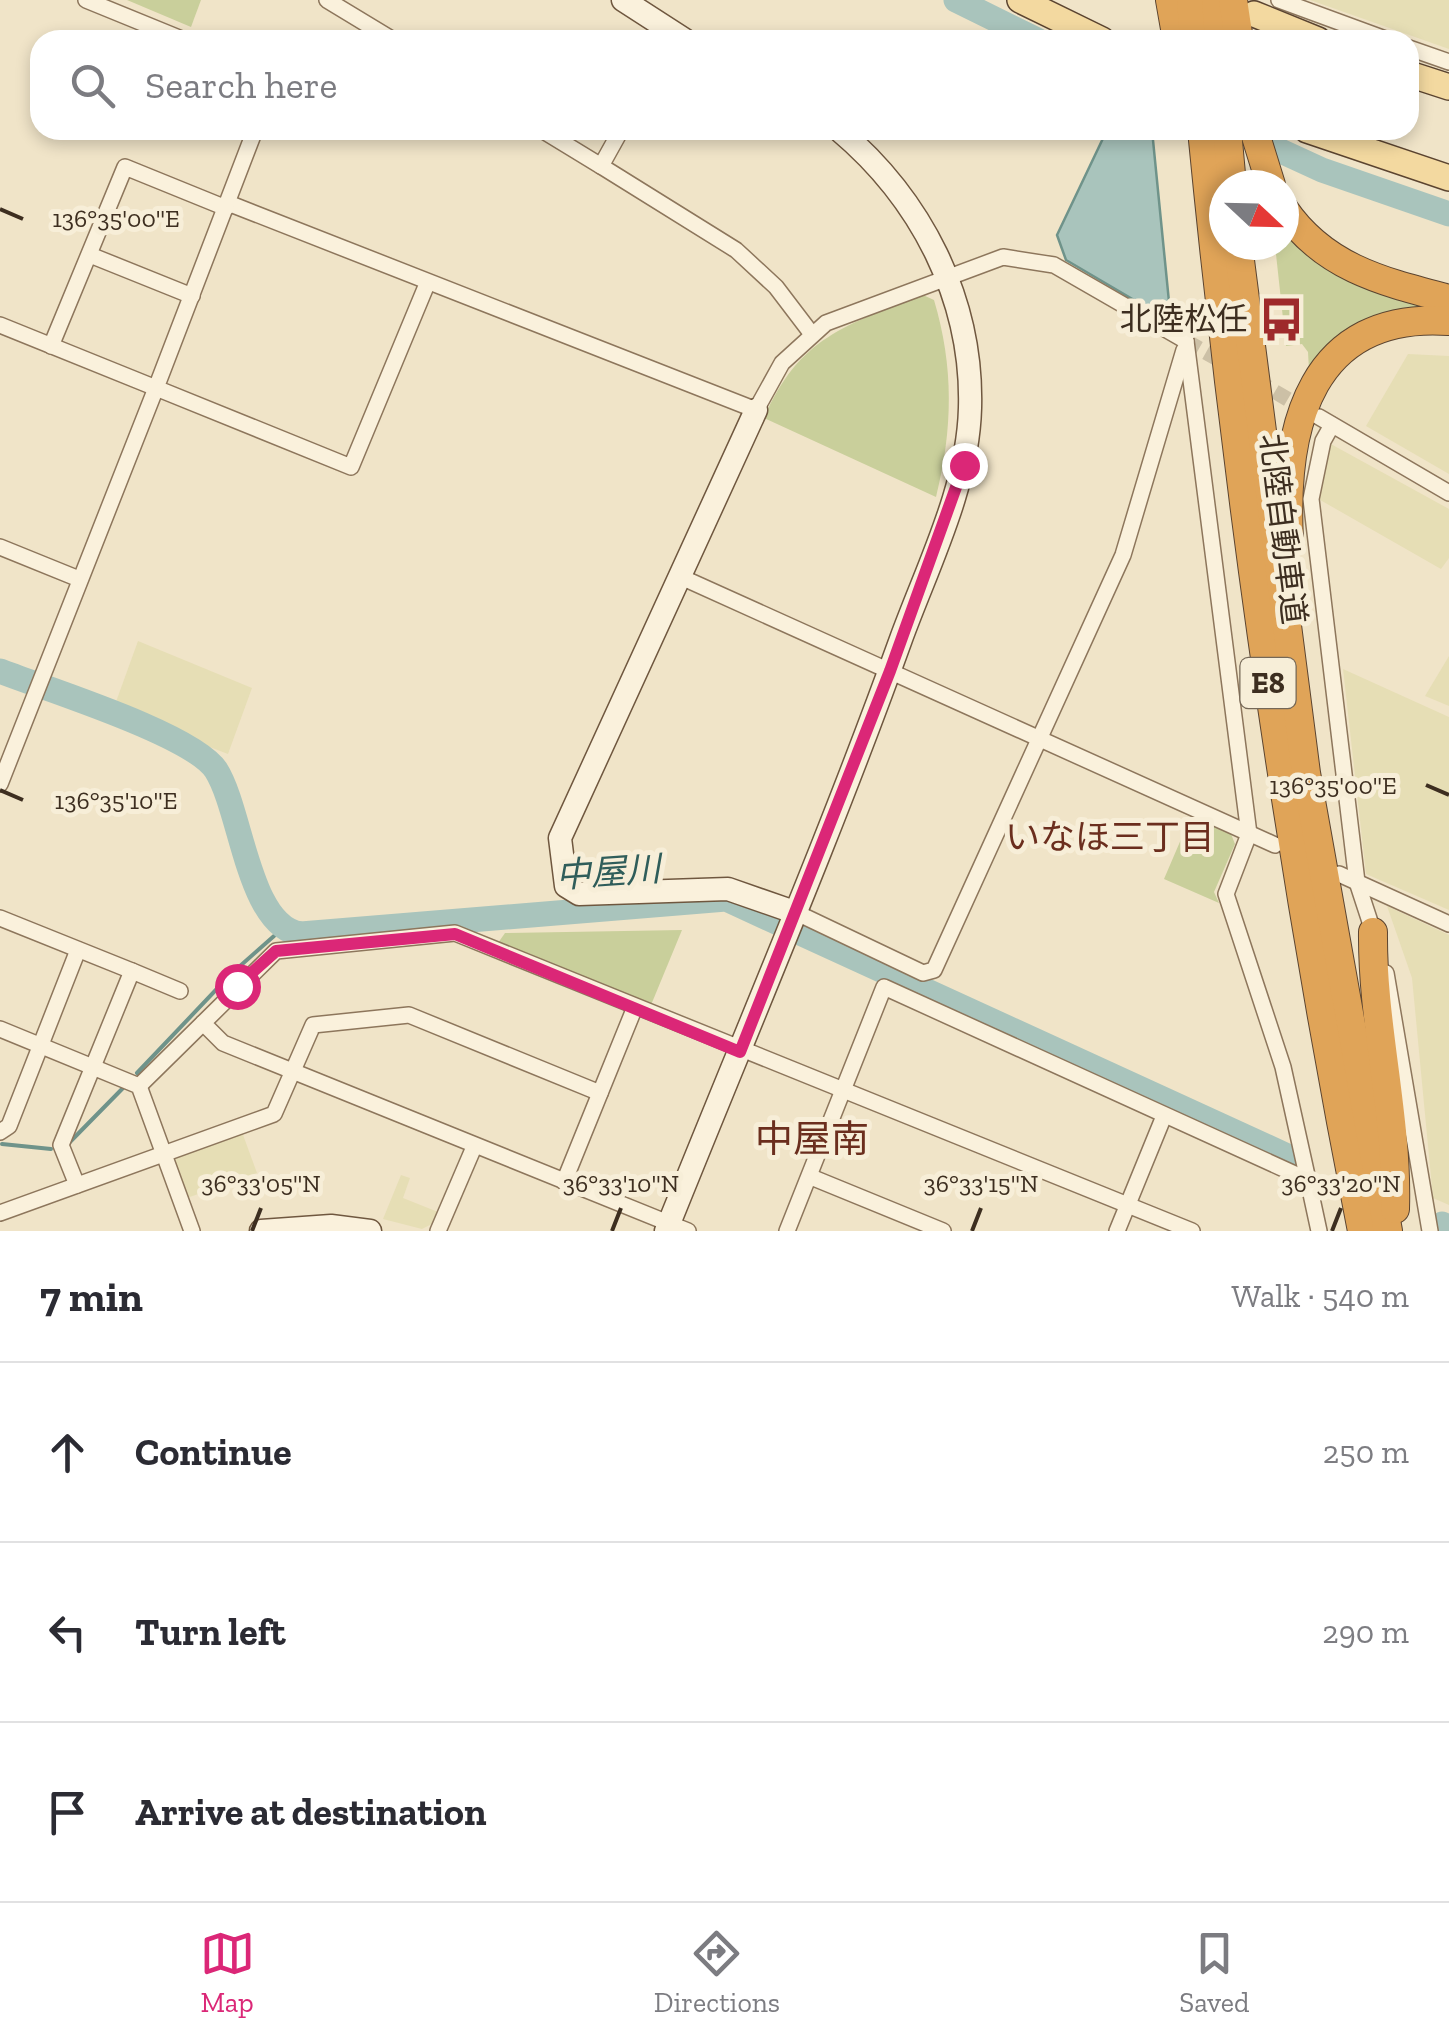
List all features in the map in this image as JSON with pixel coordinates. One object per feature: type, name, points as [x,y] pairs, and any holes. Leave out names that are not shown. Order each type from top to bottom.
[{"type":"highway","points":[[1170,0],[1175,30]]},
{"type":"highway","points":[[1191,0],[1193,30]]},
{"type":"highway","points":[[1216,0],[1218,30]]},
{"type":"highway","points":[[1194,140],[1216,270]]},
{"type":"highway","name":"北陸自動車道","points":[[1203,140],[1278,756],[1362,1231]]},
{"type":"highway","points":[[1228,140],[1231,170]]},
{"type":"highway","points":[[1257,140],[1266,170]]},
{"type":"highway","points":[[1299,228],[1309,241],[1353,270],[1449,298]]},
{"type":"highway","name":"北陸自動車道","points":[[1240,260],[1272,532],[1336,954],[1391,1231]]},
{"type":"highway","points":[[1336,954],[1296,636],[1288,512],[1292,446],[1316,380],[1348,345],[1392,324],[1449,322]]},
{"type":"highway","points":[[1373,932],[1373,970],[1396,1159],[1391,1231]]},
{"type":"main road","points":[[1020,0],[1082,30]]},
{"type":"main road","points":[[1244,7],[1296,30]]},
{"type":"main road","points":[[1419,77],[1449,86]]},
{"type":"main road","points":[[1337,140],[1449,178]]},
{"type":"street","points":[[86,0],[160,30]]},
{"type":"street","points":[[327,0],[376,30]]},
{"type":"street","points":[[623,0],[666,30]]},
{"type":"street","points":[[1279,0],[1361,30]]},
{"type":"street","points":[[1419,52],[1449,62]]},
{"type":"street","points":[[0,784],[251,140]]},
{"type":"street","points":[[558,140],[736,250],[776,287],[811,333]]},
{"type":"street","points":[[601,166],[615,140]]},
{"type":"street","points":[[203,1022],[223,1043],[674,1228],[890,671],[964,465],[968,435],[966,344],[946,275],[905,200],[848,140]]},
{"type":"street","points":[[52,346],[125,166],[756,410]]},
{"type":"street","points":[[90,255],[192,296]]},
{"type":"street","points":[[1003,257],[1042,261],[1186,341],[1123,555],[934,970],[923,974],[728,889],[579,894],[566,886],[560,838],[756,410],[782,363],[811,333],[842,316],[1003,257]]},
{"type":"street","points":[[0,326],[351,468],[426,284]]},
{"type":"street","points":[[1186,341],[1250,834],[1226,894],[1284,1067],[1319,1231]]},
{"type":"street","points":[[1430,1231],[1386,972],[1357,882],[1311,499],[1326,421],[1449,493]]},
{"type":"street","points":[[0,547],[79,579]]},
{"type":"street","points":[[681,577],[1275,845]]},
{"type":"street","points":[[1340,874],[1449,924]]},
{"type":"street","points":[[0,918],[180,991]]},
{"type":"street","points":[[139,1086],[276,951],[455,934],[1192,1231]]},
{"type":"street","points":[[0,1132],[9,1126],[78,950]]},
{"type":"street","points":[[77,1185],[62,1145],[132,971]]},
{"type":"street","points":[[788,1231],[884,987],[1308,1180]]},
{"type":"street","points":[[564,1182],[635,1008]]},
{"type":"street","points":[[0,1212],[274,1114],[313,1025],[409,1016],[600,1093]]},
{"type":"street","points":[[0,1029],[139,1086],[192,1231]]},
{"type":"street","points":[[1117,1231],[1164,1116]]},
{"type":"street","points":[[438,1231],[474,1147]]},
{"type":"street","points":[[811,1177],[943,1231]]},
{"type":"street","points":[[261,1231],[305,1226],[370,1231]]},
{"type":"shaded area","points":[[1310,0],[1449,0],[1449,49],[1419,38],[1419,30],[1395,30]]},
{"type":"shaded area","points":[[1408,354],[1449,356],[1449,474],[1366,426]]},
{"type":"shaded area","points":[[1329,443],[1449,509],[1449,558],[1441,569],[1315,497]]},
{"type":"shaded area","points":[[138,641],[252,688],[228,754],[113,710]]},
{"type":"shaded area","points":[[1449,656],[1449,706],[1425,696]]},
{"type":"shaded area","points":[[1343,669],[1449,717],[1449,910],[1366,874]]},
{"type":"shaded area","points":[[1387,906],[1449,935],[1449,1205],[1433,1198],[1412,978]]},
{"type":"shaded area","points":[[242,1132],[257,1173],[187,1198],[174,1163],[178,1156]]},
{"type":"shaded area","points":[[401,1175],[410,1178],[403,1198],[438,1212],[434,1223],[422,1229],[383,1219]]},
{"type":"green space","points":[[127,0],[201,0],[191,27]]},
{"type":"green space","points":[[1299,236],[1440,309],[1309,370],[1308,352],[1302,344],[1286,346],[1277,260],[1299,260]]},
{"type":"green space","points":[[923,295],[934,300],[948,374],[946,447],[936,497],[764,418],[778,391],[809,351],[848,326]]},
{"type":"green space","points":[[1191,816],[1231,834],[1235,844],[1214,892],[1219,903],[1164,879]]},
{"type":"green space","points":[[682,930],[651,1005],[498,943],[505,933]]},
{"type":"water","points":[[1102,140],[1153,140],[1170,312],[1163,317],[1066,260],[1057,235]]},
{"type":"waterway","points":[[956,0],[1017,30]]},
{"type":"waterway","points":[[1272,147],[1322,170],[1449,214]]},
{"type":"waterway","name":"中屋川","points":[[0,671],[149,728],[202,756],[216,770],[225,789],[248,865],[269,911],[283,927],[301,934],[726,899],[1296,1160]]},
{"type":"waterway","name":"中屋川","points":[[281,932],[285,930]]},
{"type":"waterway","points":[[137,1073],[231,974],[274,936]]},
{"type":"waterway","points":[[68,1144],[123,1088]]},
{"type":"waterway","points":[[2,1144],[51,1149]]},
{"type":"waterway","name":"中屋川","points":[[1442,1224],[1449,1227]]},
{"type":"tunnel","points":[[1186,341],[1230,366]]},
{"type":"tunnel","points":[[1255,380],[1308,411]]},
{"type":"place","name":"北陸松任","points":[[1281,319]]},
{"type":"district","name":"いなほ三丁目","points":[[1110,837]]},
{"type":"district","name":"中屋南","points":[[812,1139]]},
{"type":"route","points":[[237,986],[276,951],[455,934],[740,1052],[890,671],[964,465]]}]
